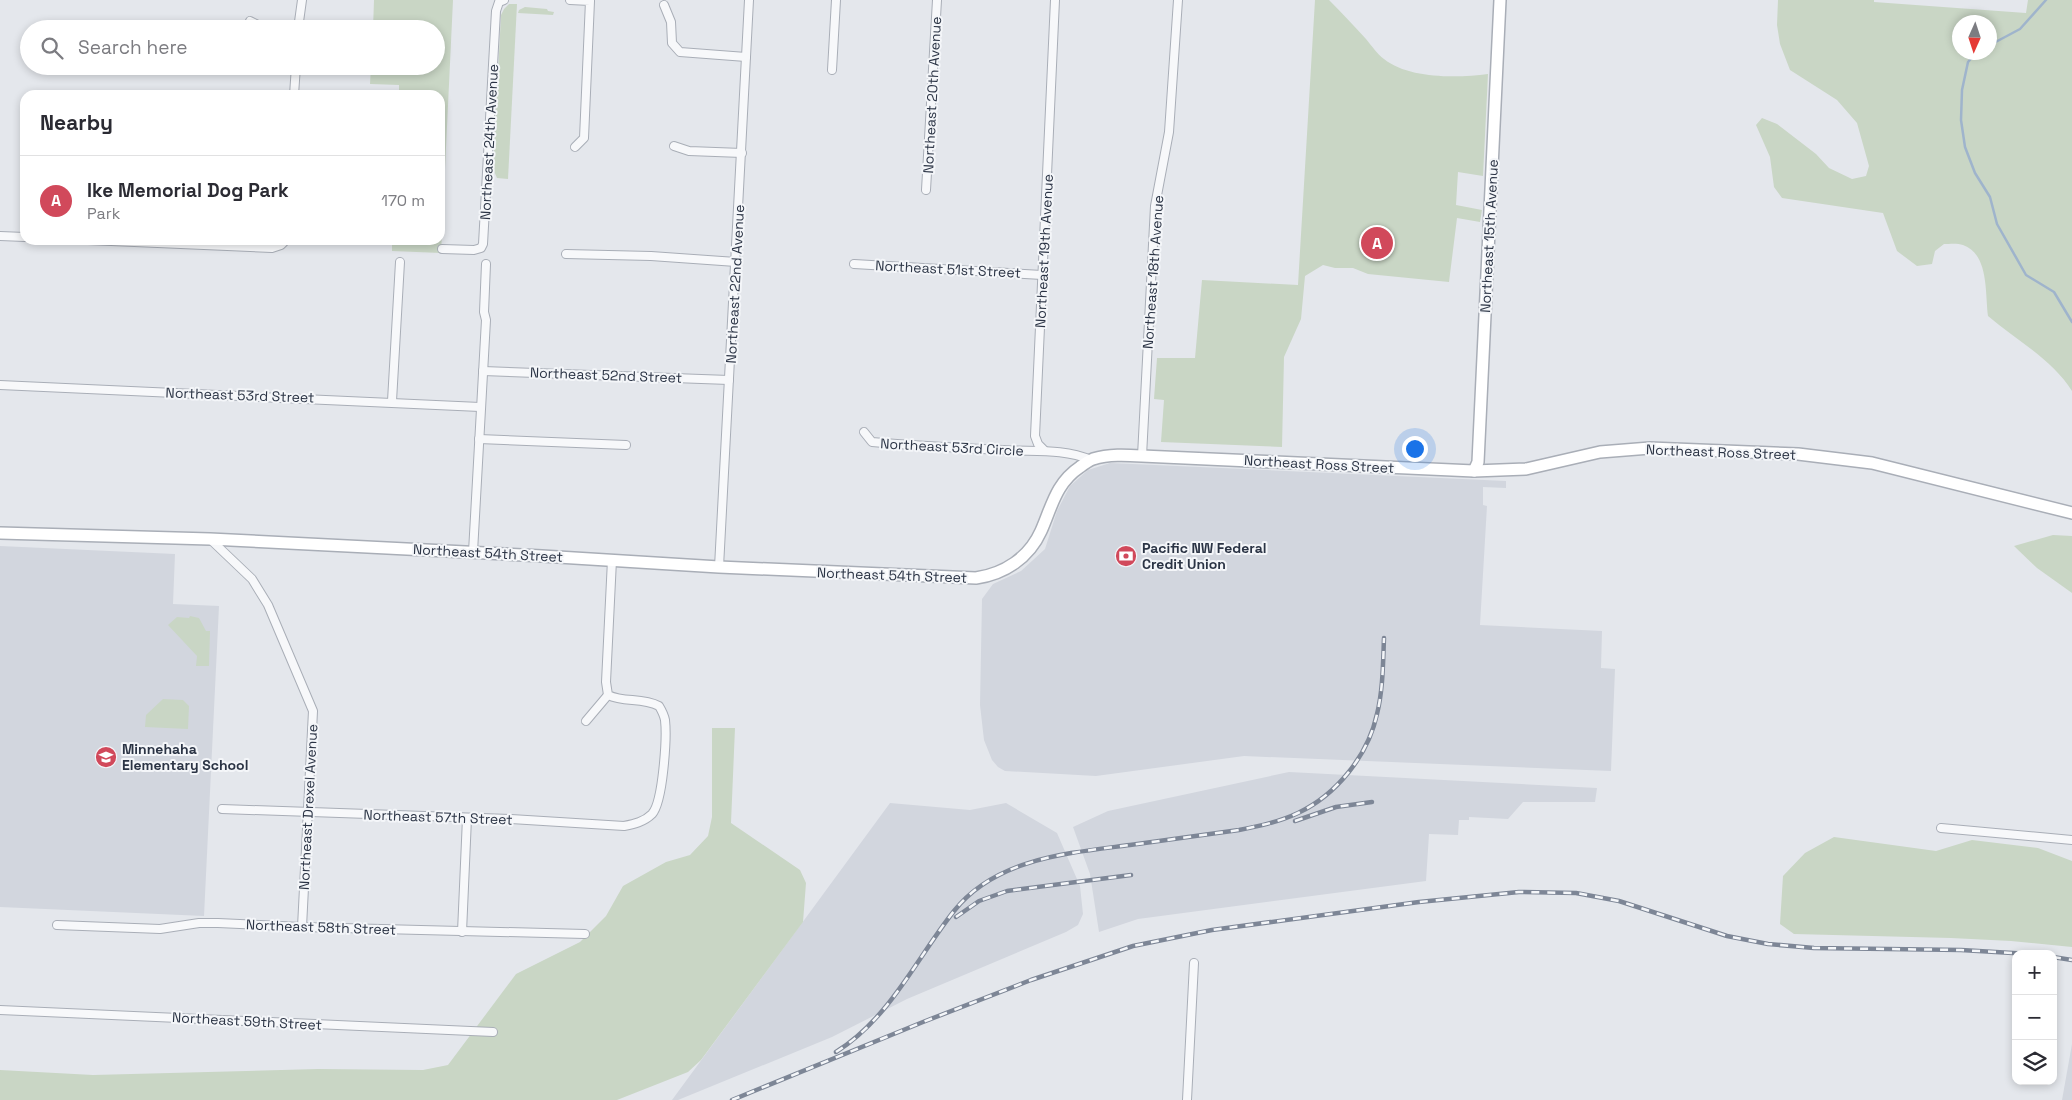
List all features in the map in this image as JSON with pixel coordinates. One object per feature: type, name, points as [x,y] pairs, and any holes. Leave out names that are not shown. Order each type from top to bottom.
[{"type":"street","points":[[299,20],[302,0]]},
{"type":"street","name":"Northeast 24th Avenue","points":[[442,249],[474,250],[481,248],[483,244],[496,11],[499,2],[504,0]]},
{"type":"street","points":[[570,0],[590,1],[584,138],[575,148]]},
{"type":"street","name":"Northeast 22nd Avenue","points":[[719,567],[749,0]]},
{"type":"street","points":[[832,70],[836,0]]},
{"type":"street","name":"Northeast 20th Avenue","points":[[926,190],[937,0]]},
{"type":"street","name":"Northeast 19th Avenue","points":[[1044,450],[1038,444],[1035,436],[1055,0]]},
{"type":"street","name":"Northeast 18th Avenue","points":[[1142,456],[1155,206],[1169,132],[1178,0]]},
{"type":"street","name":"Northeast 15th Avenue","points":[[1474,471],[1478,462],[1500,0]]},
{"type":"street","points":[[664,6],[671,22],[672,44],[680,52],[746,56]]},
{"type":"street","points":[[294,90],[295,75]]},
{"type":"street","points":[[674,146],[689,151],[742,153]]},
{"type":"street","points":[[0,236],[20,237]]},
{"type":"street","points":[[203,245],[272,248],[279,245]]},
{"type":"street","points":[[566,254],[652,256],[736,262]]},
{"type":"street","points":[[392,401],[400,262]]},
{"type":"street","points":[[473,552],[483,371],[486,264]]},
{"type":"street","name":"Northeast 51st Street","points":[[854,264],[1042,275]]},
{"type":"street","name":"Northeast 52nd Street","points":[[483,371],[729,380]]},
{"type":"street","name":"Northeast 53rd Street","points":[[0,385],[480,406]]},
{"type":"street","name":"Northeast 53rd Circle","points":[[864,432],[872,442],[931,447],[1044,450]]},
{"type":"street","points":[[479,439],[626,445]]},
{"type":"street","name":"Northeast Ross Street","points":[[976,578],[999,572],[1015,564],[1027,552],[1041,532],[1050,506],[1064,481],[1073,472],[1091,460],[1117,455],[1474,471],[1526,468],[1600,452],[1635,448],[1798,454],[1872,463],[2072,513]]},
{"type":"street","points":[[1044,450],[1078,454],[1091,460]]},
{"type":"street","name":"Northeast 54th Street","points":[[0,532],[210,539],[719,567],[976,578]]},
{"type":"street","name":"Northeast Drexel Avenue","points":[[210,539],[252,579],[268,605],[313,711],[306,813],[302,927]]},
{"type":"street","points":[[586,721],[608,695],[606,682],[612,560]]},
{"type":"street","name":"Northeast 57th Street","points":[[222,809],[624,826],[638,823],[651,815],[658,805],[662,791],[664,714],[659,706],[648,701],[617,699],[608,695]]},
{"type":"street","points":[[462,932],[467,818]]},
{"type":"street","points":[[1941,828],[2072,840]]},
{"type":"street","name":"Northeast 58th Street","points":[[57,925],[160,929],[218,922],[302,927],[585,934]]},
{"type":"street","points":[[1187,1100],[1194,963]]},
{"type":"street","name":"Northeast 59th Street","points":[[0,1010],[493,1032]]},
{"type":"shaded area","points":[[1110,463],[1506,481],[1506,488],[1483,487],[1483,505],[1487,506],[1480,625],[1602,631],[1601,668],[1615,669],[1611,771],[1244,756],[1096,776],[1005,771],[998,767],[992,760],[984,740],[980,705],[982,599],[993,584],[1021,571],[1045,549],[1057,511],[1070,486],[1088,470]]},
{"type":"shaded area","name":"Minnehaha Elementary School","points":[[0,546],[175,554],[173,604],[219,606],[204,916],[0,907]]},
{"type":"shaded area","points":[[1289,772],[1597,788],[1595,802],[1523,802],[1508,819],[1469,817],[1469,820],[1459,820],[1458,835],[1429,834],[1426,881],[1138,919],[1099,932],[1090,874],[1073,827],[1108,811]]},
{"type":"shaded area","points":[[890,803],[970,810],[1006,803],[1057,833],[1080,886],[1083,914],[1078,925],[1066,932],[907,999],[832,1037],[678,1100],[672,1100]]},
{"type":"shaded area","points":[[2072,1044],[2072,1100],[2062,1100]]},
{"type":"green space","points":[[374,0],[453,0],[445,169],[445,90],[399,90],[399,85],[370,84],[370,75],[445,75],[445,20],[373,20]]},
{"type":"green space","points":[[1315,0],[1329,0],[1379,55],[1394,66],[1434,76],[1488,74],[1483,176],[1458,172],[1456,205],[1482,210],[1480,222],[1457,218],[1449,282],[1368,274],[1353,268],[1335,268],[1323,265],[1305,276],[1301,319],[1284,357],[1282,447],[1161,442],[1164,400],[1154,399],[1157,358],[1195,358],[1202,280],[1298,285]]},
{"type":"green space","points":[[1778,0],[1874,0],[1874,2],[2026,13],[2028,0],[2072,0],[2072,391],[2044,360],[1988,316],[1986,286],[1982,265],[1971,250],[1961,244],[1944,244],[1935,251],[1932,264],[1917,266],[1897,251],[1883,213],[1782,198],[1774,187],[1770,157],[1756,125],[1762,118],[1777,124],[1816,154],[1829,168],[1852,179],[1866,176],[1869,166],[1857,123],[1837,100],[1790,70],[1780,44],[1777,25]]},
{"type":"green space","points":[[509,4],[517,4],[508,179],[497,178],[493,169],[501,15]]},
{"type":"green space","points":[[525,7],[547,9],[554,12],[553,15],[518,13],[519,10]]},
{"type":"green space","points":[[392,245],[441,245],[441,253],[392,251]]},
{"type":"green space","points":[[2053,535],[2072,536],[2072,593],[2037,568],[2014,546]]},
{"type":"green space","points":[[190,616],[199,618],[206,631],[210,631],[209,666],[196,666],[197,656],[168,625],[177,617],[189,618]]},
{"type":"green space","points":[[163,699],[183,700],[189,706],[188,729],[145,727],[146,715]]},
{"type":"green space","points":[[712,728],[735,728],[731,823],[800,870],[806,883],[803,922],[701,1060],[688,1072],[617,1100],[0,1100],[0,1070],[93,1075],[318,1069],[423,1070],[448,1065],[516,974],[580,942],[606,916],[623,886],[666,862],[690,855],[708,836],[712,817]]},
{"type":"green space","points":[[1834,837],[1936,851],[1972,840],[2038,848],[2072,861],[2072,947],[1951,938],[1794,934],[1780,924],[1783,876],[1805,853]]},
{"type":"waterway","points":[[1997,41],[2020,29],[2046,0]]},
{"type":"waterway","points":[[1970,60],[1962,90],[1961,120],[1965,147],[1975,173],[1990,197],[1997,224],[2026,275],[2054,292],[2072,322]]},
{"type":"railway","points":[[836,1052],[872,1022],[901,987],[954,911],[971,893],[991,879],[1012,869],[1059,855],[1239,830],[1261,825],[1298,813],[1325,796],[1337,785],[1358,759],[1373,730],[1380,696],[1384,638]]},
{"type":"railway","points":[[1295,821],[1336,807],[1372,802]]},
{"type":"railway","points":[[956,917],[979,901],[1007,891],[1131,875]]},
{"type":"railway","points":[[732,1100],[1031,980],[1133,946],[1212,930],[1419,902],[1519,892],[1576,893],[1619,901],[1727,936],[1768,944],[1814,948],[1961,950],[2012,953]]},
{"type":"railway","points":[[2057,958],[2072,960]]},
{"type":"place","name":"Ike Memorial Dog Park","points":[[1377,243]]},
{"type":"place","name":"Pacific NW Federal Credit Union","points":[[1126,556]]},
{"type":"place","name":"Minnehaha Elementary School","points":[[106,757]]}]
